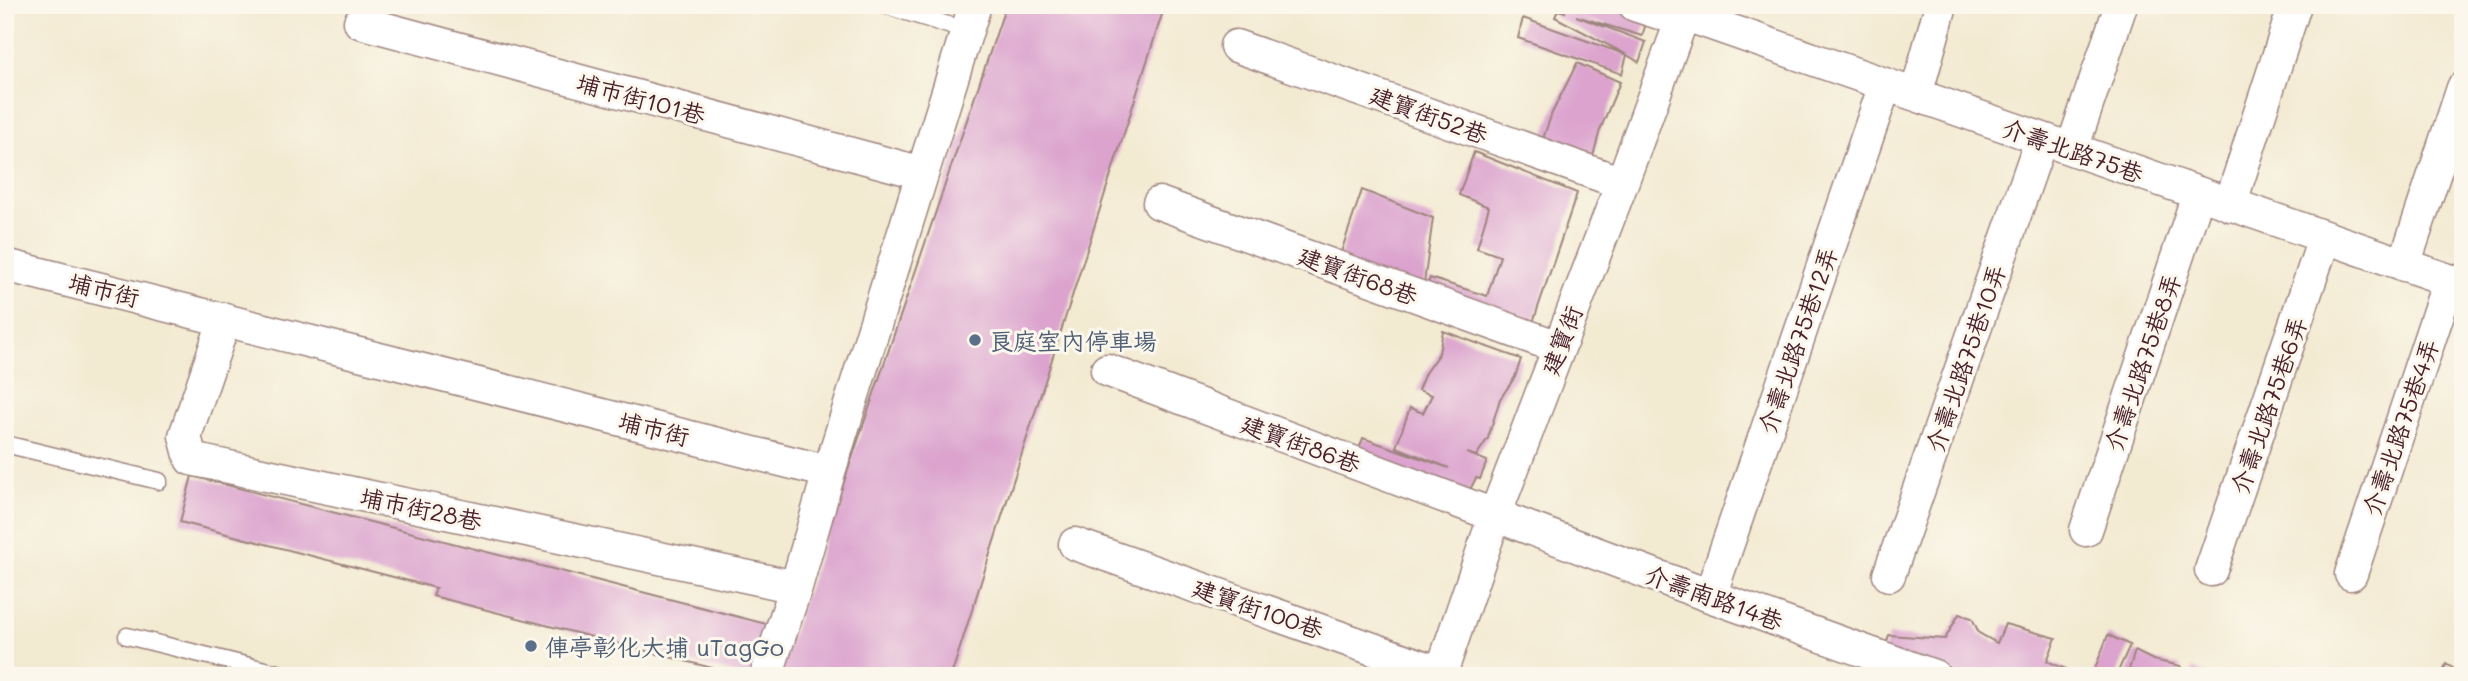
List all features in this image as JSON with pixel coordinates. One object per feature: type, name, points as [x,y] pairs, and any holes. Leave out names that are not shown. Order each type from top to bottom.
[{"type":"street","name":"介壽北路75巷","points":[[1635,5],[1684,13],[2198,195],[2456,283]]},
{"type":"street","points":[[1916,95],[1941,5]]},
{"type":"street","points":[[2072,149],[2121,5]]},
{"type":"street","points":[[2230,205],[2295,5]]},
{"type":"street","name":"建寶街","points":[[1441,674],[1495,515],[1684,13]]},
{"type":"street","points":[[766,676],[796,587],[829,472],[971,18]]},
{"type":"street","name":"埔市街101巷","points":[[360,22],[922,173]]},
{"type":"street","name":"建寶街52巷","points":[[1236,46],[1622,183]]},
{"type":"street","name":"介壽北路75巷12弄","points":[[1710,596],[1885,85]]},
{"type":"street","points":[[2404,265],[2463,88]]},
{"type":"street","name":"介壽北路75巷10弄","points":[[1889,575],[2041,140]]},
{"type":"street","name":"介壽北路75巷8弄","points":[[2086,530],[2198,195]]},
{"type":"street","name":"建寶街68巷","points":[[1158,203],[1558,347]]},
{"type":"street","name":"介壽北路75巷6弄","points":[[2211,570],[2324,239]]},
{"type":"street","name":"埔市街","points":[[5,265],[829,472]]},
{"type":"street","name":"介壽北路75巷4弄","points":[[2351,574],[2456,283]]},
{"type":"street","name":"埔市街28巷","points":[[225,319],[185,436],[191,459],[796,587]]},
{"type":"street","name":"建寶街86巷","points":[[1107,370],[1495,515]]},
{"type":"street","name":"介壽南路14巷","points":[[1495,515],[1934,676]]},
{"type":"street","name":"建寶街100巷","points":[[1075,544],[1441,674]]},
{"type":"lane","points":[[884,5],[971,18]]},
{"type":"lane","points":[[5,444],[159,481]]},
{"type":"lane","points":[[127,636],[290,676]]},
{"type":"building","name":"良庭室內停車場","points":[[1006,5],[1165,5],[951,676],[778,676]]},
{"type":"building","points":[[1567,5],[1615,5],[1648,17],[1642,36],[1576,16],[1646,42],[1639,62],[1555,17],[1558,10],[1565,12]]},
{"type":"building","points":[[1523,18],[1627,55],[1622,74],[1518,38]]},
{"type":"building","points":[[1577,63],[1620,82],[1600,130],[1589,171],[1538,153],[1552,113]]},
{"type":"building","points":[[1474,152],[1577,193],[1528,337],[1422,298],[1430,278],[1487,296],[1500,256],[1477,248],[1489,207],[1459,195]]},
{"type":"building","points":[[1362,190],[1433,218],[1422,298],[1336,267]]},
{"type":"building","points":[[1443,331],[1521,359],[1515,377],[1500,399],[1488,438],[1476,456],[1467,453],[1487,461],[1480,479],[1476,478],[1463,503],[1354,463],[1363,438],[1449,468],[1396,447],[1410,408],[1423,413],[1432,395],[1418,390],[1425,373],[1439,353]]},
{"type":"building","points":[[192,476],[778,627],[766,676],[743,676],[433,596],[436,588],[180,522]]},
{"type":"building","points":[[1959,614],[1972,618],[1979,633],[1997,643],[2005,624],[2056,638],[2047,661],[2068,670],[2066,676],[1934,676],[1882,657],[1889,635],[1945,639]]},
{"type":"building","points":[[2108,635],[2130,645],[2116,676],[2092,676]]},
{"type":"building","points":[[2135,651],[2153,660],[2181,666],[2178,676],[2127,676]]},
{"type":"building","points":[[2446,664],[2463,674],[2463,676],[2441,676]]},
{"type":"building","points":[[2193,668],[2211,676],[2190,676]]},
{"type":"place","name":"良庭室內停車場","points":[[975,340]]},
{"type":"place","name":"俥亭彰化大埔 uTagGo","points":[[531,646]]}]
